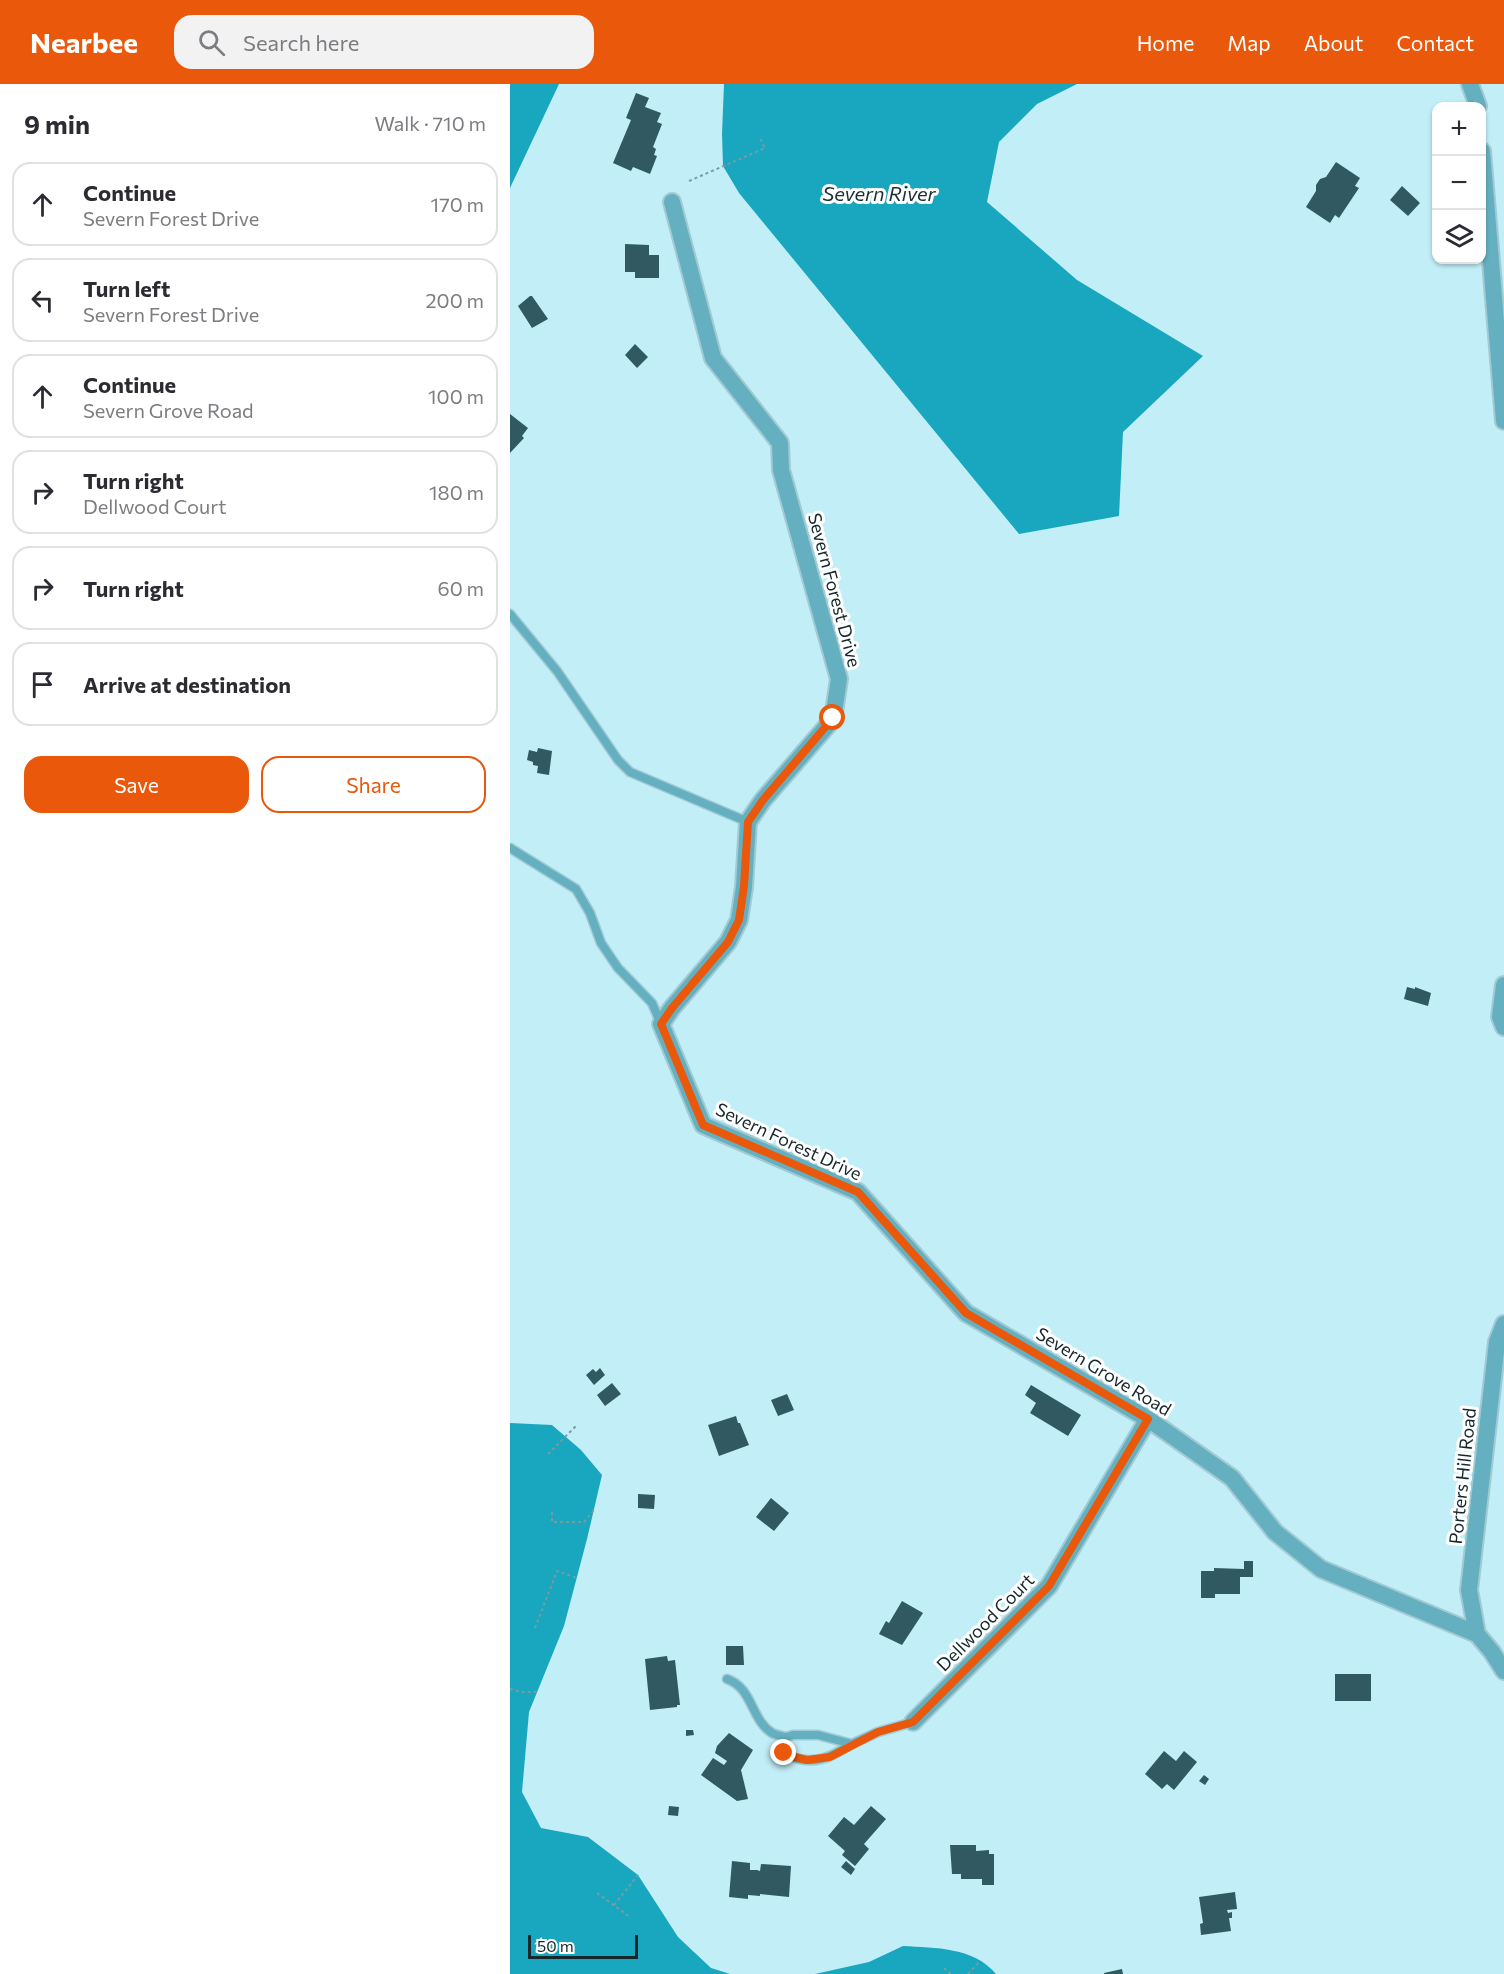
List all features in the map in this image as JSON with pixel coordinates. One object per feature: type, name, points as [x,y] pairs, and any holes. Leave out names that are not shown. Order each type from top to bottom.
[{"type":"street","points":[[1470,84],[1477,102]]},
{"type":"street","points":[[1482,156],[1504,421]]},
{"type":"street","name":"Severn Forest Drive","points":[[672,202],[713,358],[780,443],[781,470],[839,679],[833,718],[763,800],[748,822]]},
{"type":"street","points":[[661,1024],[728,942],[739,920],[744,886],[748,822]]},
{"type":"street","points":[[1504,985],[1500,1017],[1504,1027]]},
{"type":"street","name":"Severn Forest Drive","points":[[661,1024],[703,1125],[858,1192],[966,1313]]},
{"type":"street","name":"Severn Grove Road","points":[[966,1313],[1148,1419],[1232,1478],[1275,1532],[1321,1569],[1477,1634],[1504,1671]]},
{"type":"street","name":"Porters Hill Road","points":[[1477,1634],[1469,1590],[1497,1342],[1504,1324]]},
{"type":"street","name":"Dellwood Court","points":[[913,1722],[1049,1586],[1148,1419]]},
{"type":"lane","points":[[510,614],[557,671],[618,760],[630,772],[748,822]]},
{"type":"lane","points":[[510,848],[576,890],[590,913],[602,943],[618,968],[652,1004],[661,1024]]},
{"type":"lane","points":[[727,1679],[735,1682],[747,1695],[759,1719],[771,1733],[786,1737],[819,1735],[852,1743]]},
{"type":"lane","points":[[786,1737],[782,1745],[784,1753],[807,1760],[830,1757],[852,1743],[878,1732],[913,1722]]},
{"type":"path","points":[[689,181],[765,148],[760,138]]},
{"type":"path","points":[[548,1455],[576,1426]]},
{"type":"path","points":[[552,1512],[552,1522],[584,1522],[594,1510]]},
{"type":"path","points":[[535,1628],[557,1571],[577,1578]]},
{"type":"path","points":[[510,1689],[537,1692]]},
{"type":"path","points":[[614,1905],[638,1875]]},
{"type":"path","points":[[597,1893],[630,1917]]},
{"type":"path","points":[[968,1974],[980,1961]]},
{"type":"path","points":[[944,1968],[951,1974]]},
{"type":"water","points":[[510,84],[559,84],[510,188]]},
{"type":"water","name":"Severn River","points":[[724,84],[1077,84],[1037,104],[999,142],[987,202],[1077,280],[1203,356],[1123,432],[1119,516],[1019,534],[739,193],[723,166]]},
{"type":"water","points":[[510,1423],[552,1425],[581,1450],[602,1475],[564,1626],[529,1712],[522,1792],[541,1828],[588,1837],[638,1875],[678,1937],[711,1968],[730,1974],[510,1974]]},
{"type":"water","points":[[903,1946],[941,1949],[965,1954],[987,1965],[996,1974],[815,1974],[869,1962]]},
{"type":"building","points":[[636,93],[649,98],[645,107],[661,113],[657,122],[662,124],[653,147],[656,149],[654,155],[657,156],[650,174],[633,167],[631,171],[613,163],[631,120],[626,118]]},
{"type":"building","points":[[1336,162],[1360,178],[1355,186],[1359,188],[1339,218],[1335,215],[1330,223],[1306,207],[1320,179],[1326,177]]},
{"type":"building","points":[[1402,186],[1420,203],[1408,216],[1390,200]]},
{"type":"building","points":[[625,244],[649,245],[649,255],[659,255],[659,278],[635,278],[635,272],[625,272]]},
{"type":"building","points":[[530,296],[548,319],[532,328],[518,306]]},
{"type":"building","points":[[635,344],[648,357],[637,368],[625,355]]},
{"type":"building","points":[[510,414],[528,428],[522,436],[524,438],[510,453]]},
{"type":"building","points":[[538,748],[552,751],[549,775],[537,773],[538,766],[527,760],[529,750],[537,752]]},
{"type":"building","points":[[1407,987],[1415,989],[1415,987],[1431,993],[1428,1006],[1404,999]]},
{"type":"building","points":[[600,1368],[605,1375],[594,1385],[586,1375],[593,1369],[596,1372]]},
{"type":"building","points":[[612,1383],[621,1394],[605,1406],[597,1395]]},
{"type":"building","points":[[1031,1385],[1081,1415],[1068,1436],[1030,1413],[1036,1403],[1025,1395]]},
{"type":"building","points":[[787,1394],[794,1410],[778,1416],[771,1400]]},
{"type":"building","points":[[736,1416],[749,1445],[719,1456],[708,1425]]},
{"type":"building","points":[[638,1494],[655,1495],[654,1509],[638,1508]]},
{"type":"building","points":[[771,1498],[789,1513],[774,1531],[756,1517]]},
{"type":"building","points":[[1244,1561],[1253,1561],[1253,1577],[1240,1577],[1240,1594],[1215,1594],[1215,1598],[1201,1598],[1201,1571],[1214,1571],[1214,1568],[1244,1569]]},
{"type":"building","points":[[902,1601],[923,1613],[902,1645],[879,1634],[886,1621],[889,1623]]},
{"type":"building","points":[[726,1646],[743,1646],[744,1665],[726,1665]]},
{"type":"building","points":[[667,1656],[668,1661],[675,1660],[680,1705],[650,1710],[645,1659]]},
{"type":"building","points":[[1335,1674],[1371,1674],[1371,1701],[1335,1701]]},
{"type":"building","points":[[686,1730],[693,1730],[694,1735],[686,1736]]},
{"type":"building","points":[[729,1733],[753,1750],[741,1770],[748,1799],[737,1801],[701,1775],[713,1758],[724,1765],[727,1761],[715,1753],[717,1746]]},
{"type":"building","points":[[1164,1751],[1176,1761],[1184,1751],[1197,1762],[1174,1790],[1167,1784],[1162,1789],[1145,1774]]},
{"type":"building","points":[[1204,1775],[1209,1779],[1205,1785],[1199,1781]]},
{"type":"building","points":[[669,1806],[679,1807],[678,1816],[668,1815]]},
{"type":"building","points":[[871,1806],[886,1819],[864,1844],[869,1849],[855,1866],[842,1855],[845,1851],[828,1836],[844,1817],[854,1825]]},
{"type":"building","points":[[950,1845],[976,1845],[976,1851],[989,1850],[989,1854],[994,1854],[994,1885],[982,1885],[982,1879],[961,1879],[961,1874],[952,1874]]},
{"type":"building","points":[[732,1861],[750,1863],[750,1870],[760,1871],[761,1864],[791,1866],[789,1897],[760,1894],[760,1896],[748,1895],[748,1899],[729,1897]]},
{"type":"building","points":[[846,1861],[855,1869],[851,1875],[841,1867]]},
{"type":"building","points":[[1235,1892],[1237,1909],[1227,1910],[1228,1913],[1232,1912],[1232,1918],[1229,1918],[1231,1931],[1201,1935],[1200,1924],[1203,1923],[1199,1897]]},
{"type":"building","points":[[1122,1969],[1123,1974],[1104,1974],[1104,1973]]},
{"type":"route","points":[[784,1753],[807,1760],[830,1757],[852,1743],[878,1732],[913,1722],[1049,1586],[1148,1419],[966,1313],[858,1192],[703,1125],[661,1024],[728,942],[739,920],[744,886],[748,822],[763,800],[833,718]]}]
